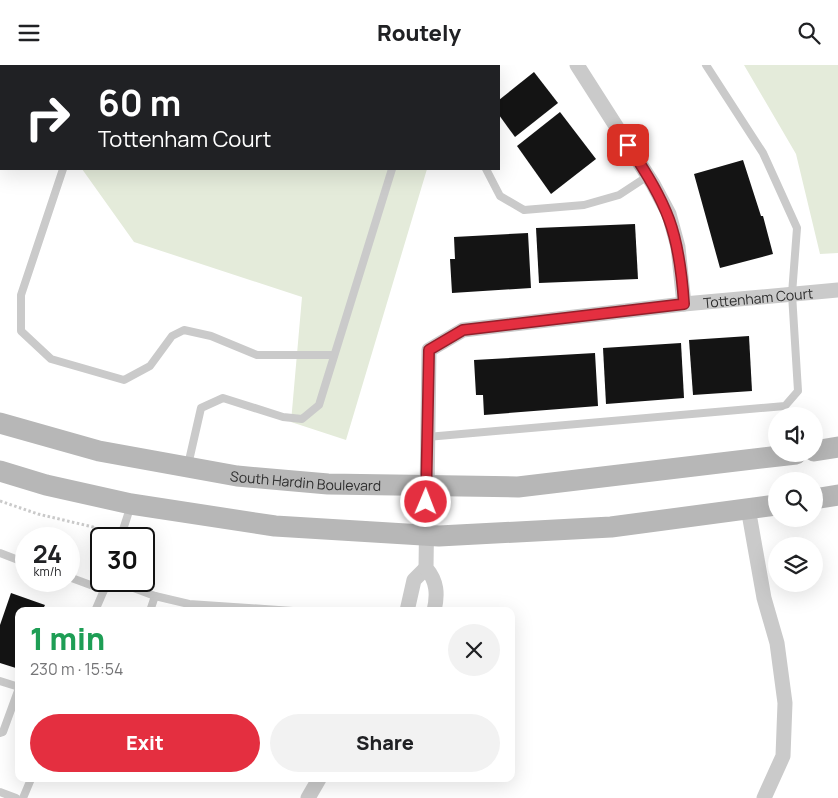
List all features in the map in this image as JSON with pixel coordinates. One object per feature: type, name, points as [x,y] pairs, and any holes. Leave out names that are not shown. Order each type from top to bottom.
[{"type":"main road","name":"South Hardin Boulevard","points":[[0,423],[99,451],[237,476],[328,484],[518,487],[768,457]]},
{"type":"main road","points":[[823,450],[838,447]]},
{"type":"main road","points":[[0,471],[46,485],[131,505],[274,526],[426,535],[611,527],[768,506]]},
{"type":"main road","points":[[823,498],[838,495]]},
{"type":"street","points":[[577,65],[662,199],[674,231],[681,264],[684,304]]},
{"type":"street","name":"Tottenham Court","points":[[426,568],[429,350],[463,330],[684,304],[838,290]]},
{"type":"street","points":[[748,509],[764,598],[777,643],[785,703],[783,756],[764,798]]},
{"type":"street","points":[[408,607],[414,579],[426,568],[435,579],[435,607]]},
{"type":"street","points":[[308,798],[317,782]]},
{"type":"lane","points":[[427,437],[785,407],[798,391],[792,294],[797,228],[763,153],[706,65]]},
{"type":"lane","points":[[62,170],[21,295],[21,331],[51,359],[124,380],[150,366],[172,336],[184,331],[211,336],[257,355],[334,355]]},
{"type":"lane","points":[[188,467],[200,409],[223,398],[283,417],[302,419],[319,405],[392,170]]},
{"type":"lane","points":[[487,170],[500,196],[524,211],[584,205],[619,195],[648,177]]},
{"type":"lane","points":[[124,527],[131,505]]},
{"type":"lane","points":[[0,553],[15,559]]},
{"type":"lane","points":[[97,607],[103,592]]},
{"type":"lane","points":[[144,592],[155,596],[206,605],[232,607]]},
{"type":"lane","points":[[151,607],[155,596]]},
{"type":"lane","points":[[0,681],[15,686]]},
{"type":"lane","points":[[0,733],[15,698]]},
{"type":"lane","points":[[23,798],[30,782]]},
{"type":"lane","points":[[0,792],[16,798]]},
{"type":"path","points":[[0,501],[38,514],[93,527]]},
{"type":"green space","points":[[744,65],[838,65],[838,253],[820,254],[796,154]]},
{"type":"green space","points":[[83,170],[427,170],[346,440],[291,422],[302,297],[134,242]]},
{"type":"building","points":[[534,72],[558,103],[515,137],[500,116],[500,99]]},
{"type":"building","points":[[560,112],[596,159],[551,194],[517,146]]},
{"type":"building","points":[[743,160],[761,216],[763,216],[773,254],[720,268],[694,174]]},
{"type":"building","points":[[635,224],[638,279],[539,283],[536,228]]},
{"type":"building","points":[[528,233],[531,288],[452,293],[450,259],[455,259],[454,237]]},
{"type":"building","points":[[749,336],[752,391],[693,395],[689,340]]},
{"type":"building","points":[[681,343],[684,398],[606,404],[603,348]]},
{"type":"building","points":[[595,353],[598,406],[484,415],[483,395],[476,395],[474,360]]},
{"type":"building","points":[[11,593],[45,605],[44,607],[15,607],[15,668],[0,663],[0,625]]},
{"type":"route","points":[[426,502],[429,350],[463,330],[684,304],[681,264],[669,215],[662,199],[628,145]]}]
